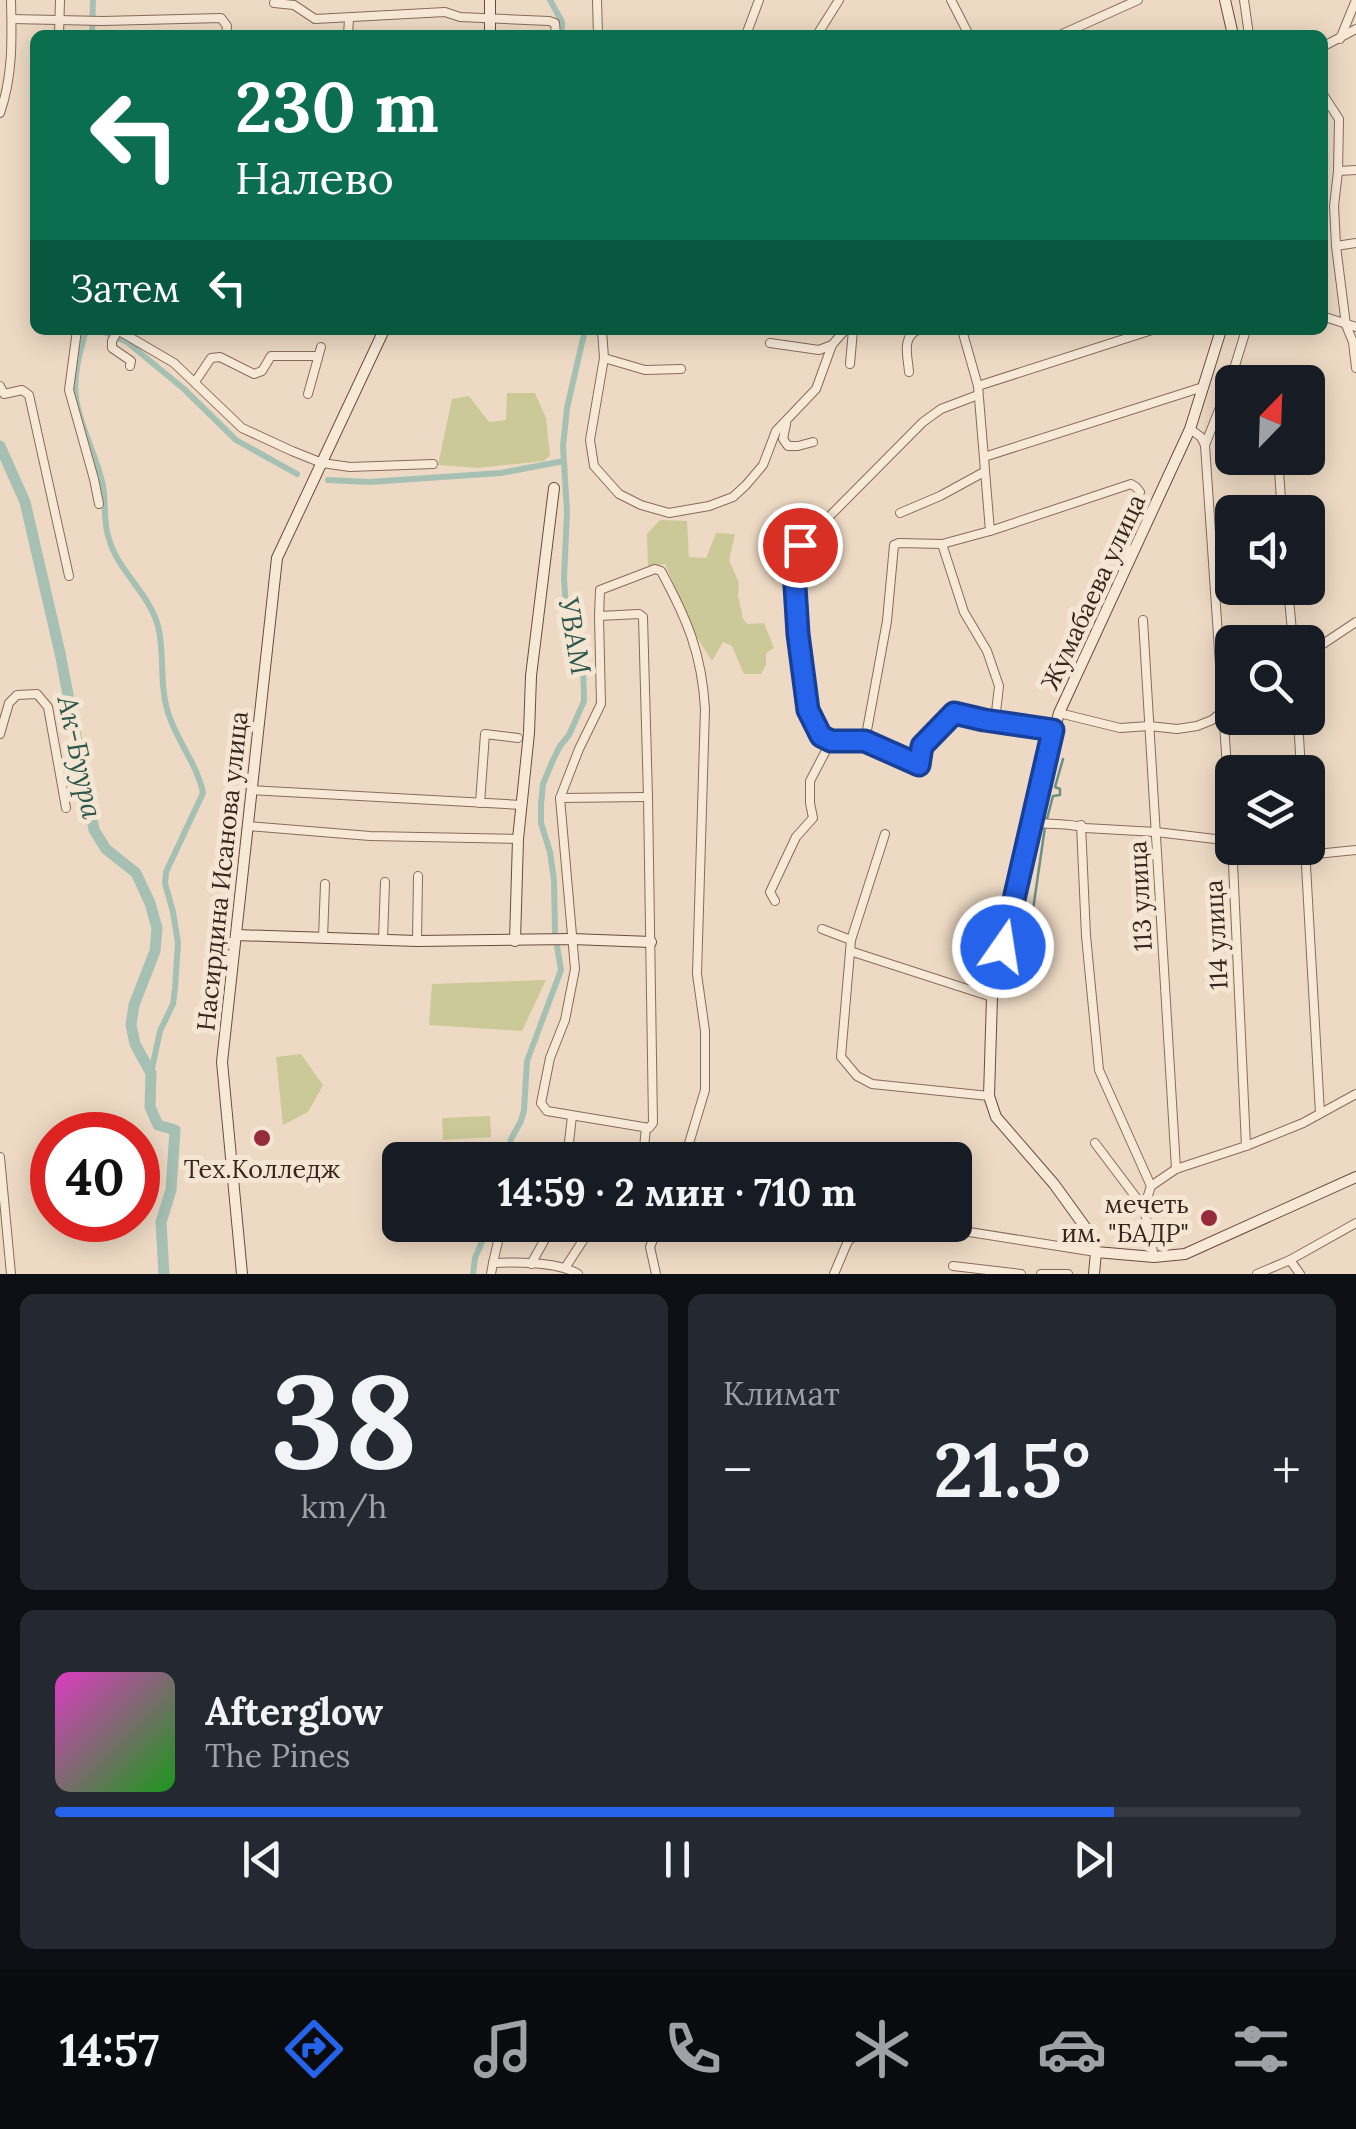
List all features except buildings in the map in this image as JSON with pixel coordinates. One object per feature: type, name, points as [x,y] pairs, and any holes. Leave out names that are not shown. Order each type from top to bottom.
[{"type":"street","points":[[0,113],[8,91],[12,0]]},
{"type":"street","points":[[59,30],[60,0]]},
{"type":"street","points":[[402,0],[402,14]]},
{"type":"street","points":[[490,0],[490,30]]},
{"type":"street","points":[[597,0],[598,30]]},
{"type":"street","points":[[748,30],[759,0]]},
{"type":"street","points":[[821,30],[839,0]]},
{"type":"street","points":[[951,0],[966,30]]},
{"type":"street","points":[[1071,30],[1138,0]]},
{"type":"street","points":[[1225,0],[1232,30]]},
{"type":"street","points":[[1244,0],[1248,30]]},
{"type":"street","points":[[1340,39],[1356,0]]},
{"type":"street","points":[[274,2],[294,6],[315,20],[445,12],[460,17],[549,21],[555,24],[556,30]]},
{"type":"street","points":[[12,19],[221,18],[227,30]]},
{"type":"street","points":[[348,30],[349,18]]},
{"type":"street","points":[[1328,44],[1356,29]]},
{"type":"street","points":[[1328,102],[1339,119],[1336,246],[1356,368]]},
{"type":"street","points":[[1338,172],[1356,170]]},
{"type":"street","points":[[1336,246],[1356,243]]},
{"type":"street","points":[[76,335],[68,390],[98,504]]},
{"type":"street","points":[[126,335],[174,363],[242,428],[321,465],[432,464]]},
{"type":"street","name":"Насирдина Исанова улица","points":[[242,1274],[222,1062],[277,558],[382,335]]},
{"type":"street","points":[[602,335],[604,358],[590,440],[594,466],[619,494],[669,513],[733,497],[763,466],[776,431],[816,390],[832,346],[841,335]]},
{"type":"street","points":[[850,364],[853,335]]},
{"type":"street","points":[[910,335],[910,372]]},
{"type":"street","points":[[963,335],[978,391],[990,531]]},
{"type":"street","points":[[1053,730],[954,713],[922,746],[919,765],[865,741],[831,741],[821,736],[808,710],[794,570],[800,545],[923,422],[942,409],[978,391],[1138,335]]},
{"type":"street","name":"Жумабаева улица","points":[[989,1096],[992,997],[1040,824],[1053,730],[1069,716],[1129,558],[1190,430],[1219,335]]},
{"type":"street","points":[[1237,365],[1245,335]]},
{"type":"street","points":[[114,337],[112,348],[131,360],[130,366]]},
{"type":"street","points":[[770,344],[819,350],[832,346]]},
{"type":"street","points":[[196,382],[212,358],[220,357],[254,374],[262,371],[271,356],[320,352],[308,394]]},
{"type":"street","points":[[604,358],[645,370],[681,369]]},
{"type":"street","points":[[0,386],[4,394],[22,390],[29,395],[70,576]]},
{"type":"street","points":[[984,457],[1204,386]]},
{"type":"street","points":[[790,415],[783,439],[788,446],[813,442]]},
{"type":"street","points":[[1205,444],[1215,422]]},
{"type":"street","points":[[1190,430],[1205,444]]},
{"type":"street","name":"114 улица","points":[[1205,444],[1217,625]]},
{"type":"street","points":[[900,512],[984,472]]},
{"type":"street","points":[[865,741],[887,621],[894,545],[942,544],[1131,484],[1140,492],[1124,540],[1129,558]]},
{"type":"street","points":[[515,941],[518,840],[531,676],[554,488]]},
{"type":"street","points":[[942,544],[964,612],[987,651],[999,686],[994,720]]},
{"type":"street","points":[[649,1125],[572,1116],[548,1111],[541,1104],[575,969],[560,798],[600,704],[600,590],[652,570],[661,571],[684,613],[703,673],[697,974],[705,1031],[705,1090],[689,1142]]},
{"type":"street","points":[[599,616],[639,614],[643,618],[650,942],[649,1125],[645,1142]]},
{"type":"street","name":"113 улица","points":[[1143,620],[1176,1170]]},
{"type":"street","points":[[1325,643],[1356,622]]},
{"type":"street","points":[[0,734],[9,703],[17,695],[38,694],[43,698],[48,707],[66,808]]},
{"type":"street","points":[[1069,716],[1120,728],[1177,729],[1197,726],[1215,717]]},
{"type":"street","points":[[480,803],[485,734],[518,738]]},
{"type":"street","points":[[774,902],[770,892],[796,836],[813,818],[810,781],[831,741]]},
{"type":"street","points":[[252,790],[522,805]]},
{"type":"street","points":[[560,798],[648,798]]},
{"type":"street","points":[[1040,824],[1215,839]]},
{"type":"street","points":[[248,826],[370,836],[518,840]]},
{"type":"street","points":[[1081,826],[1086,936],[1099,1070],[1152,1186]]},
{"type":"street","points":[[885,834],[851,940],[841,1057],[857,1076],[872,1084],[989,1096],[996,1117],[1072,1206],[1088,1231],[1096,1255],[1094,1273]]},
{"type":"street","points":[[1325,851],[1356,850]]},
{"type":"street","name":"114 улица","points":[[1233,865],[1246,1146]]},
{"type":"street","points":[[1307,865],[1320,1113]]},
{"type":"street","points":[[417,941],[418,876]]},
{"type":"street","points":[[383,940],[385,882]]},
{"type":"street","points":[[323,938],[325,884]]},
{"type":"street","points":[[822,929],[851,940]]},
{"type":"street","points":[[236,935],[650,942]]},
{"type":"street","points":[[850,951],[992,997]]},
{"type":"street","points":[[1144,1208],[1152,1186],[1176,1170],[1246,1146],[1356,1094]]},
{"type":"street","points":[[569,1142],[572,1116]]},
{"type":"street","points":[[1095,1143],[1144,1208],[1154,1257]]},
{"type":"street","points":[[0,1157],[11,1274]]},
{"type":"street","points":[[972,1233],[1096,1255],[1185,1254],[1356,1177]]},
{"type":"street","points":[[1256,1274],[1356,1223]]},
{"type":"street","points":[[492,1274],[498,1242]]},
{"type":"street","points":[[531,1264],[543,1242]]},
{"type":"street","points":[[564,1268],[582,1242]]},
{"type":"street","points":[[652,1242],[656,1274]]},
{"type":"street","points":[[834,1274],[848,1242]]},
{"type":"street","points":[[1290,1260],[1300,1274]]},
{"type":"street","points":[[493,1263],[564,1268],[578,1274]]},
{"type":"street","points":[[952,1266],[1020,1274]]},
{"type":"street","points":[[1041,1274],[1068,1274]]},
{"type":"shaded area","points":[[507,393],[535,393],[546,418],[550,455],[544,461],[478,468],[438,465],[452,399],[469,396],[489,422],[506,420]]},
{"type":"shaded area","points":[[660,520],[687,521],[689,557],[706,558],[716,533],[735,534],[729,560],[739,583],[743,619],[747,624],[764,623],[774,648],[766,653],[761,674],[744,674],[732,646],[723,642],[712,661],[696,636],[665,564],[648,566],[647,534]]},
{"type":"shaded area","points":[[546,980],[522,1031],[429,1025],[432,984]]},
{"type":"shaded area","points":[[301,1054],[323,1085],[308,1112],[283,1125],[276,1057]]},
{"type":"shaded area","points":[[490,1116],[491,1137],[443,1140],[442,1118]]},
{"type":"waterway","points":[[92,30],[93,0]]},
{"type":"waterway","name":"УВАМ","points":[[550,0],[562,30]]},
{"type":"waterway","points":[[85,335],[76,372],[76,398],[103,486],[107,533],[113,551],[154,614],[167,709],[203,793],[166,872],[178,943],[175,988],[151,1073]]},
{"type":"waterway","points":[[111,335],[127,342],[184,389],[236,440],[297,474]]},
{"type":"waterway","name":"УВАМ","points":[[510,1142],[524,1110],[527,1061],[561,970],[555,934],[554,880],[541,823],[541,804],[543,784],[553,760],[584,701],[583,660],[566,609],[563,446],[567,408],[584,335]]},
{"type":"waterway","name":"Ак-Буура","points":[[0,446],[25,502],[60,653],[94,830],[106,849],[136,873],[157,928],[155,951],[134,1005],[131,1025],[135,1044],[151,1073],[150,1107],[158,1125],[175,1130],[171,1190],[161,1222],[164,1274]]},
{"type":"waterway","points":[[328,480],[369,482],[501,473],[564,461]]},
{"type":"waterway","points":[[1047,819],[1053,796],[1060,795],[1060,789],[1055,787],[1063,759]]},
{"type":"waterway","points":[[1028,944],[1045,827]]},
{"type":"waterway","points":[[473,1274],[482,1242]]},
{"type":"place","name":"Тех.Колледж","points":[[262,1138]]},
{"type":"place","name":"мечеть им. \"БАДР\"","points":[[1209,1218]]},
{"type":"route","points":[[800,545],[794,570],[798,634],[808,710],[821,736],[831,741],[865,741],[919,765],[922,746],[954,713],[1053,730],[1003,947]]}]
